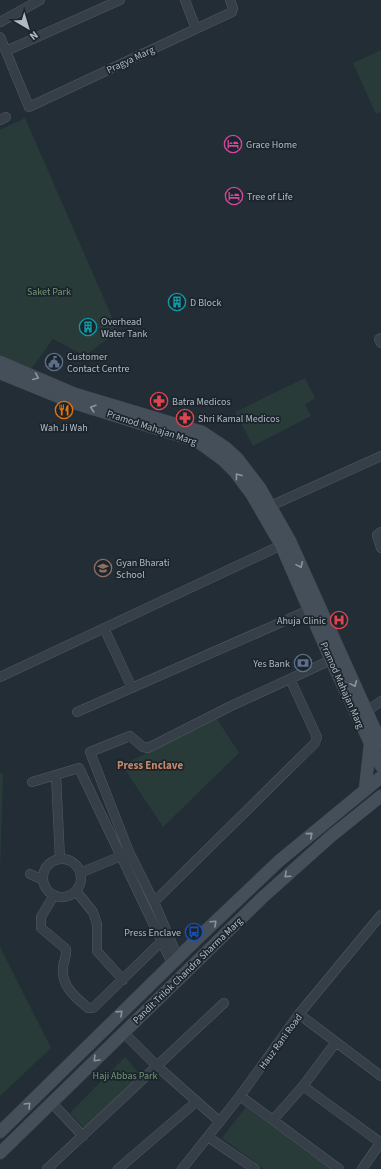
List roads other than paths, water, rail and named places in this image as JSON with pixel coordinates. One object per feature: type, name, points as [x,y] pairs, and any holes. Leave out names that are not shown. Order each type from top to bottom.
[{"type":"street","points":[[0,22],[30,2],[40,0]]},
{"type":"street","points":[[0,37],[6,51],[120,0]]},
{"type":"street","points":[[185,0],[196,29]]},
{"type":"street","name":"Pragya Marg","points":[[6,51],[29,107],[232,12],[233,8],[230,0]]},
{"type":"street","points":[[381,338],[379,339],[381,343]]},
{"type":"street","name":"Pramod Mahajan Marg","points":[[0,362],[75,394],[202,432],[237,458],[285,543],[366,712],[381,766]]},
{"type":"street","name":"Pramod Mahajan Marg","points":[[0,373],[71,402],[197,441],[223,460],[256,492]]},
{"type":"street","points":[[265,508],[381,456]]},
{"type":"street","points":[[381,532],[377,535],[381,548]]},
{"type":"street","points":[[0,677],[285,543]]},
{"type":"street","name":"Pramod Mahajan Marg","points":[[285,543],[309,610],[331,660],[376,744]]},
{"type":"street","points":[[77,712],[309,610]]},
{"type":"street","points":[[104,628],[132,688]]},
{"type":"street","points":[[175,960],[154,902],[129,852],[90,752],[130,736],[144,748],[148,748],[331,660]]},
{"type":"street","points":[[154,902],[315,743],[317,736],[290,679]]},
{"type":"street","points":[[366,712],[381,701]]},
{"type":"street","points":[[365,790],[376,744]]},
{"type":"street","points":[[32,782],[79,768],[162,941],[175,960]]},
{"type":"street","points":[[56,774],[60,859]]},
{"type":"street","name":"Pandit Trilok Chandra Sharma Marg","points":[[0,1132],[175,960],[279,862],[381,777]]},
{"type":"street","name":"Pandit Trilok Chandra Sharma Marg","points":[[0,1153],[263,897],[330,837],[381,796]]},
{"type":"street","points":[[80,873],[121,856]]},
{"type":"street","points":[[60,859],[73,863],[80,873],[81,879],[76,891],[65,897],[54,895],[48,891],[43,880],[46,868],[50,863],[60,859]]},
{"type":"street","points":[[30,874],[43,880]]},
{"type":"street","points":[[76,891],[93,912],[96,924],[97,951],[123,980]]},
{"type":"street","points":[[54,895],[41,918],[41,928],[66,949],[67,955],[62,974],[69,991],[88,1008],[93,1008],[162,941]]},
{"type":"street","name":"Hauz Rani Road","points":[[182,1169],[240,1096],[299,1014],[381,915]]},
{"type":"street","points":[[47,1169],[158,1067],[224,1003]]},
{"type":"street","points":[[304,1018],[381,1076]]},
{"type":"street","points":[[123,1032],[158,1067],[220,1122]]},
{"type":"street","points":[[273,1120],[303,1086],[336,1042]]},
{"type":"street","points":[[303,1086],[381,1142],[362,1169]]},
{"type":"street","points":[[240,1096],[339,1169]]},
{"type":"street","points":[[118,1169],[196,1102]]},
{"type":"street","points":[[52,1103],[83,1136]]},
{"type":"street","points":[[208,1137],[242,1165],[255,1169]]},
{"type":"place","name":"Grace Home","points":[[233,144]]},
{"type":"place","name":"Tree of Life","points":[[234,196]]},
{"type":"place","name":"D Block","points":[[177,302]]},
{"type":"place","name":"Overhead Water Tank","points":[[88,327]]},
{"type":"place","name":"Customer Contact Centre","points":[[54,362]]},
{"type":"place","name":"Batra Medicos","points":[[159,401]]},
{"type":"place","name":"Wah Ji Wah","points":[[64,410]]},
{"type":"place","name":"Shri Kamal Medicos","points":[[185,418]]},
{"type":"place","name":"Gyan Bharati School","points":[[103,568]]},
{"type":"place","name":"Ahuja Clinic","points":[[339,620]]},
{"type":"place","name":"Yes Bank","points":[[303,663]]},
{"type":"place","name":"Press Enclave","points":[[194,932]]},
{"type":"district","name":"Press Enclave","points":[[150,765]]},
{"type":"park label","name":"Saket Park","points":[[49,291]]},
{"type":"park label","name":"Haji Abbas Park","points":[[125,1075]]}]
